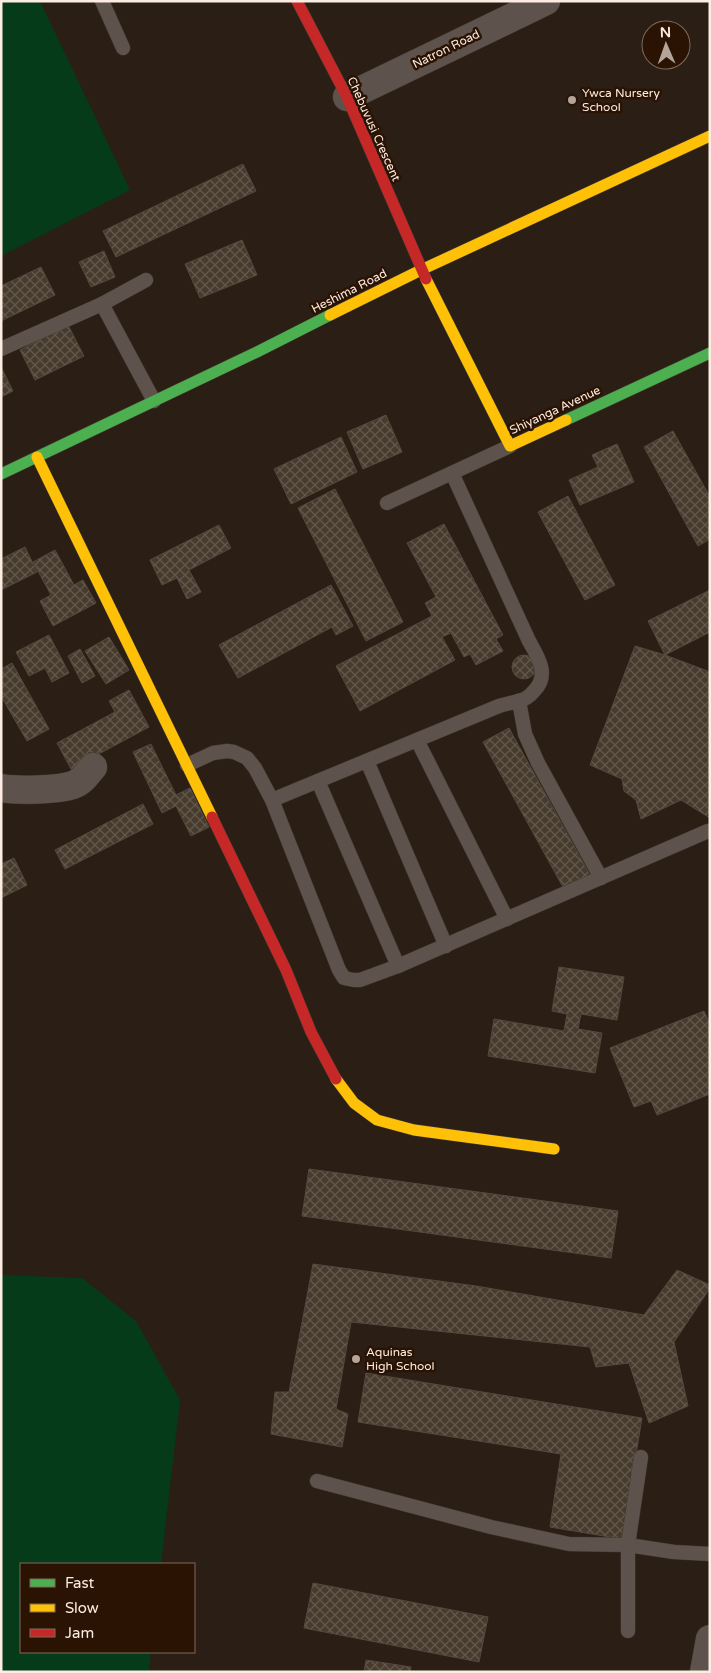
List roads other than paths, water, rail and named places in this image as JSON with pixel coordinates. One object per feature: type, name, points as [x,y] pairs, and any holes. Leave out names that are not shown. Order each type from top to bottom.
[{"type":"street","name":"Chebuvusi Crescent","points":[[297,1],[347,97],[421,270]]},
{"type":"street","name":"Natron Road","points":[[347,97],[546,1]]},
{"type":"street","name":"Heshima Road","points":[[1,474],[257,352],[421,270],[710,136]]},
{"type":"street","name":"Shiyanga Avenue","points":[[421,270],[510,446],[710,353]]},
{"type":"street","points":[[36,457],[286,970],[311,1032],[333,1076],[354,1103],[377,1120],[414,1130],[554,1149]]},
{"type":"street","points":[[1,788],[49,789],[74,785],[84,778],[93,767]]},
{"type":"street","points":[[704,1672],[710,1640]]},
{"type":"lane","points":[[106,3],[123,48]]},
{"type":"lane","points":[[1,349],[102,304],[146,280]]},
{"type":"lane","points":[[102,304],[154,401]]},
{"type":"lane","points":[[387,503],[510,446]]},
{"type":"lane","points":[[272,800],[499,706],[519,701],[530,696],[538,688],[542,678],[540,662],[452,473]]},
{"type":"lane","points":[[519,701],[525,734],[538,763],[601,878]]},
{"type":"lane","points":[[417,740],[507,919]]},
{"type":"lane","points":[[187,765],[220,751],[234,752],[247,758],[256,768],[272,800],[341,975],[349,980],[360,980],[398,966],[708,831]]},
{"type":"lane","points":[[367,760],[446,946]]},
{"type":"lane","points":[[318,781],[398,966]]},
{"type":"lane","points":[[628,1631],[628,1545],[641,1457]]},
{"type":"lane","points":[[317,1481],[492,1527],[569,1544],[628,1545],[674,1552],[710,1554]]},
{"type":"place","name":"Ywca Nursery School","points":[[572,100]]},
{"type":"place","name":"Aquinas High School","points":[[356,1359]]}]
